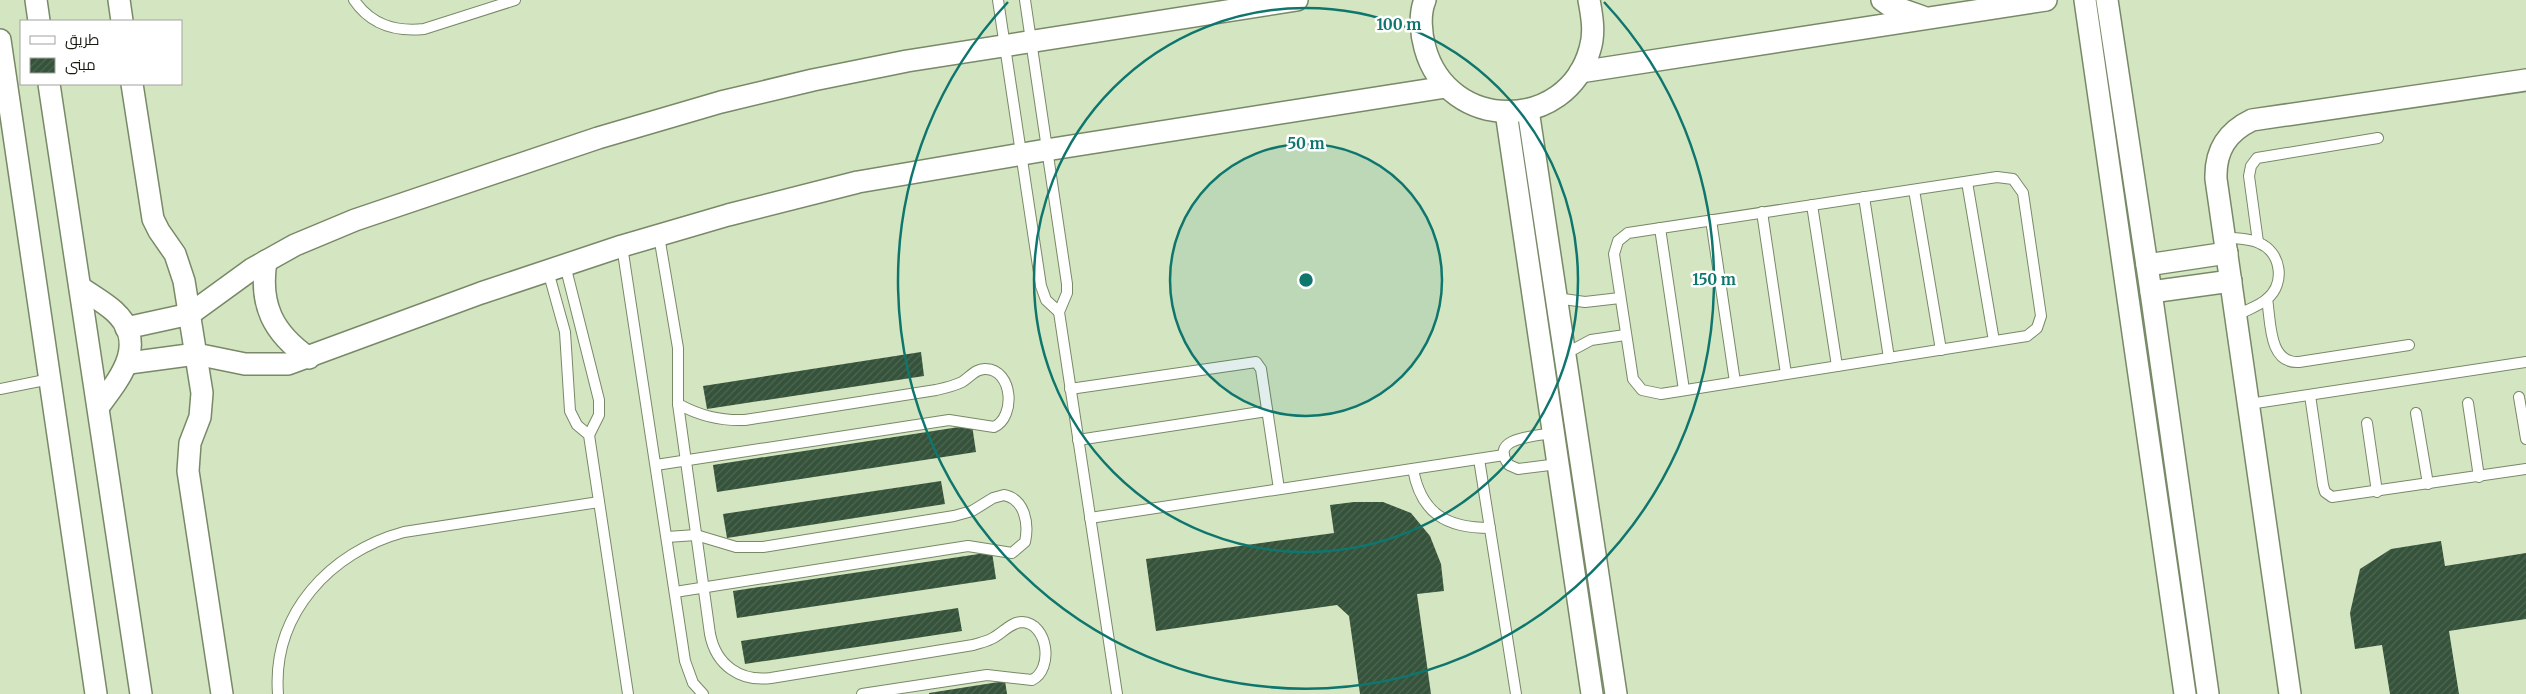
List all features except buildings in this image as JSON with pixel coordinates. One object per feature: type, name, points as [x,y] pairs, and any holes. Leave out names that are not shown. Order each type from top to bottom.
[{"type":"street","points":[[36,0],[39,20]]},
{"type":"street","points":[[118,0],[122,20]]},
{"type":"street","points":[[126,328],[190,314],[237,279],[295,245],[355,220],[495,171],[702,107],[814,80],[907,61],[1297,0]]},
{"type":"street","points":[[1425,0],[1421,35],[1429,63],[1446,87],[1463,101],[1484,109],[1506,112],[1528,110],[1554,98],[1566,89],[1580,72],[1590,49],[1593,24],[1589,0]]},
{"type":"street","points":[[1882,0],[1889,6],[1925,18]]},
{"type":"street","points":[[1580,72],[2046,0]]},
{"type":"street","points":[[2085,0],[2184,694]]},
{"type":"street","points":[[2107,0],[2152,292],[2208,694]]},
{"type":"street","points":[[0,40],[96,694]]},
{"type":"street","points":[[2290,694],[2216,166],[2223,142],[2241,125],[2265,117],[2526,80]]},
{"type":"street","points":[[49,85],[141,694]]},
{"type":"street","points":[[132,85],[154,219],[180,268],[196,354],[202,405],[190,443],[188,471],[222,694]]},
{"type":"street","points":[[129,363],[196,354],[259,366],[288,364],[622,246],[858,182],[1046,150],[1446,87]]},
{"type":"street","points":[[1528,110],[1616,694]]},
{"type":"street","points":[[1506,112],[1592,694]]},
{"type":"street","points":[[2147,265],[2226,245]]},
{"type":"street","points":[[266,262],[263,282],[265,301],[272,318],[287,340],[309,358]]},
{"type":"street","points":[[2152,292],[2231,281]]},
{"type":"street","points":[[80,286],[114,312],[126,328],[129,340],[129,363],[121,378],[99,406]]},
{"type":"lane","points":[[354,0],[374,20],[385,26],[408,31],[424,29],[515,0]]},
{"type":"lane","points":[[998,0],[1041,286],[1046,300],[1059,312]]},
{"type":"lane","points":[[1025,0],[1067,293],[1059,312],[1117,694]]},
{"type":"lane","points":[[2258,242],[2249,176],[2250,166],[2257,158],[2378,138]]},
{"type":"lane","points":[[2008,177],[2018,183],[2023,193],[2040,310],[2040,323],[2033,333],[2028,336],[1654,394],[1637,385],[1631,373],[1614,254],[1618,241],[1628,233],[1967,182],[2008,177]]},
{"type":"lane","points":[[1967,182],[1994,341]]},
{"type":"lane","points":[[1914,190],[1941,350]]},
{"type":"lane","points":[[1864,197],[1889,358]]},
{"type":"lane","points":[[1812,205],[1837,366]]},
{"type":"lane","points":[[1762,212],[1786,374]]},
{"type":"lane","points":[[1711,220],[1735,382]]},
{"type":"lane","points":[[1660,228],[1684,390]]},
{"type":"lane","points":[[659,236],[678,348],[678,404],[712,644],[716,654],[730,670],[750,678],[771,678],[973,645],[991,639],[1016,623],[1033,626],[1044,646],[1044,668],[1041,674],[1032,680],[987,675],[862,694]]},
{"type":"lane","points":[[2226,245],[2258,242],[2272,252],[2279,268],[2277,285],[2267,299],[2236,316]]},
{"type":"lane","points":[[622,246],[685,661],[693,683],[702,694]]},
{"type":"lane","points":[[556,268],[565,332],[570,411],[577,425],[589,435]]},
{"type":"lane","points":[[556,268],[599,400],[599,415],[589,435],[628,694]]},
{"type":"lane","points":[[1556,298],[1585,302],[1620,298]]},
{"type":"lane","points":[[2267,299],[2276,350],[2288,362],[2409,346]]},
{"type":"lane","points":[[1565,354],[1591,340],[1625,335]]},
{"type":"lane","points":[[1070,389],[1256,362],[1261,369],[1279,489]]},
{"type":"lane","points":[[2249,404],[2526,362]]},
{"type":"lane","points":[[656,465],[950,420],[994,427],[1006,416],[1008,393],[1001,377],[986,369],[975,372],[954,385],[936,390],[745,420],[710,418],[678,404]]},
{"type":"lane","points":[[0,389],[50,380]]},
{"type":"lane","points":[[2310,395],[2326,492],[2336,498],[2526,469]]},
{"type":"lane","points":[[2519,396],[2526,439]]},
{"type":"lane","points":[[2468,403],[2479,477]]},
{"type":"lane","points":[[1078,440],[1267,410]]},
{"type":"lane","points":[[2416,413],[2428,484]]},
{"type":"lane","points":[[2367,422],[2377,492]]},
{"type":"lane","points":[[1553,434],[1514,439],[1507,445],[1504,455],[1509,465],[1518,469],[1558,464]]},
{"type":"lane","points":[[1090,518],[1504,455]]},
{"type":"lane","points":[[1479,459],[1516,694]]},
{"type":"lane","points":[[1413,469],[1418,491],[1437,515],[1455,525],[1490,528]]},
{"type":"lane","points":[[667,537],[696,535],[729,546],[764,547],[954,516],[972,511],[993,498],[1004,495],[1019,503],[1026,520],[1025,542],[1018,551],[1012,553],[968,546],[675,592]]},
{"type":"lane","points":[[278,694],[282,649],[296,612],[319,580],[349,555],[385,537],[404,532],[599,502]]}]
